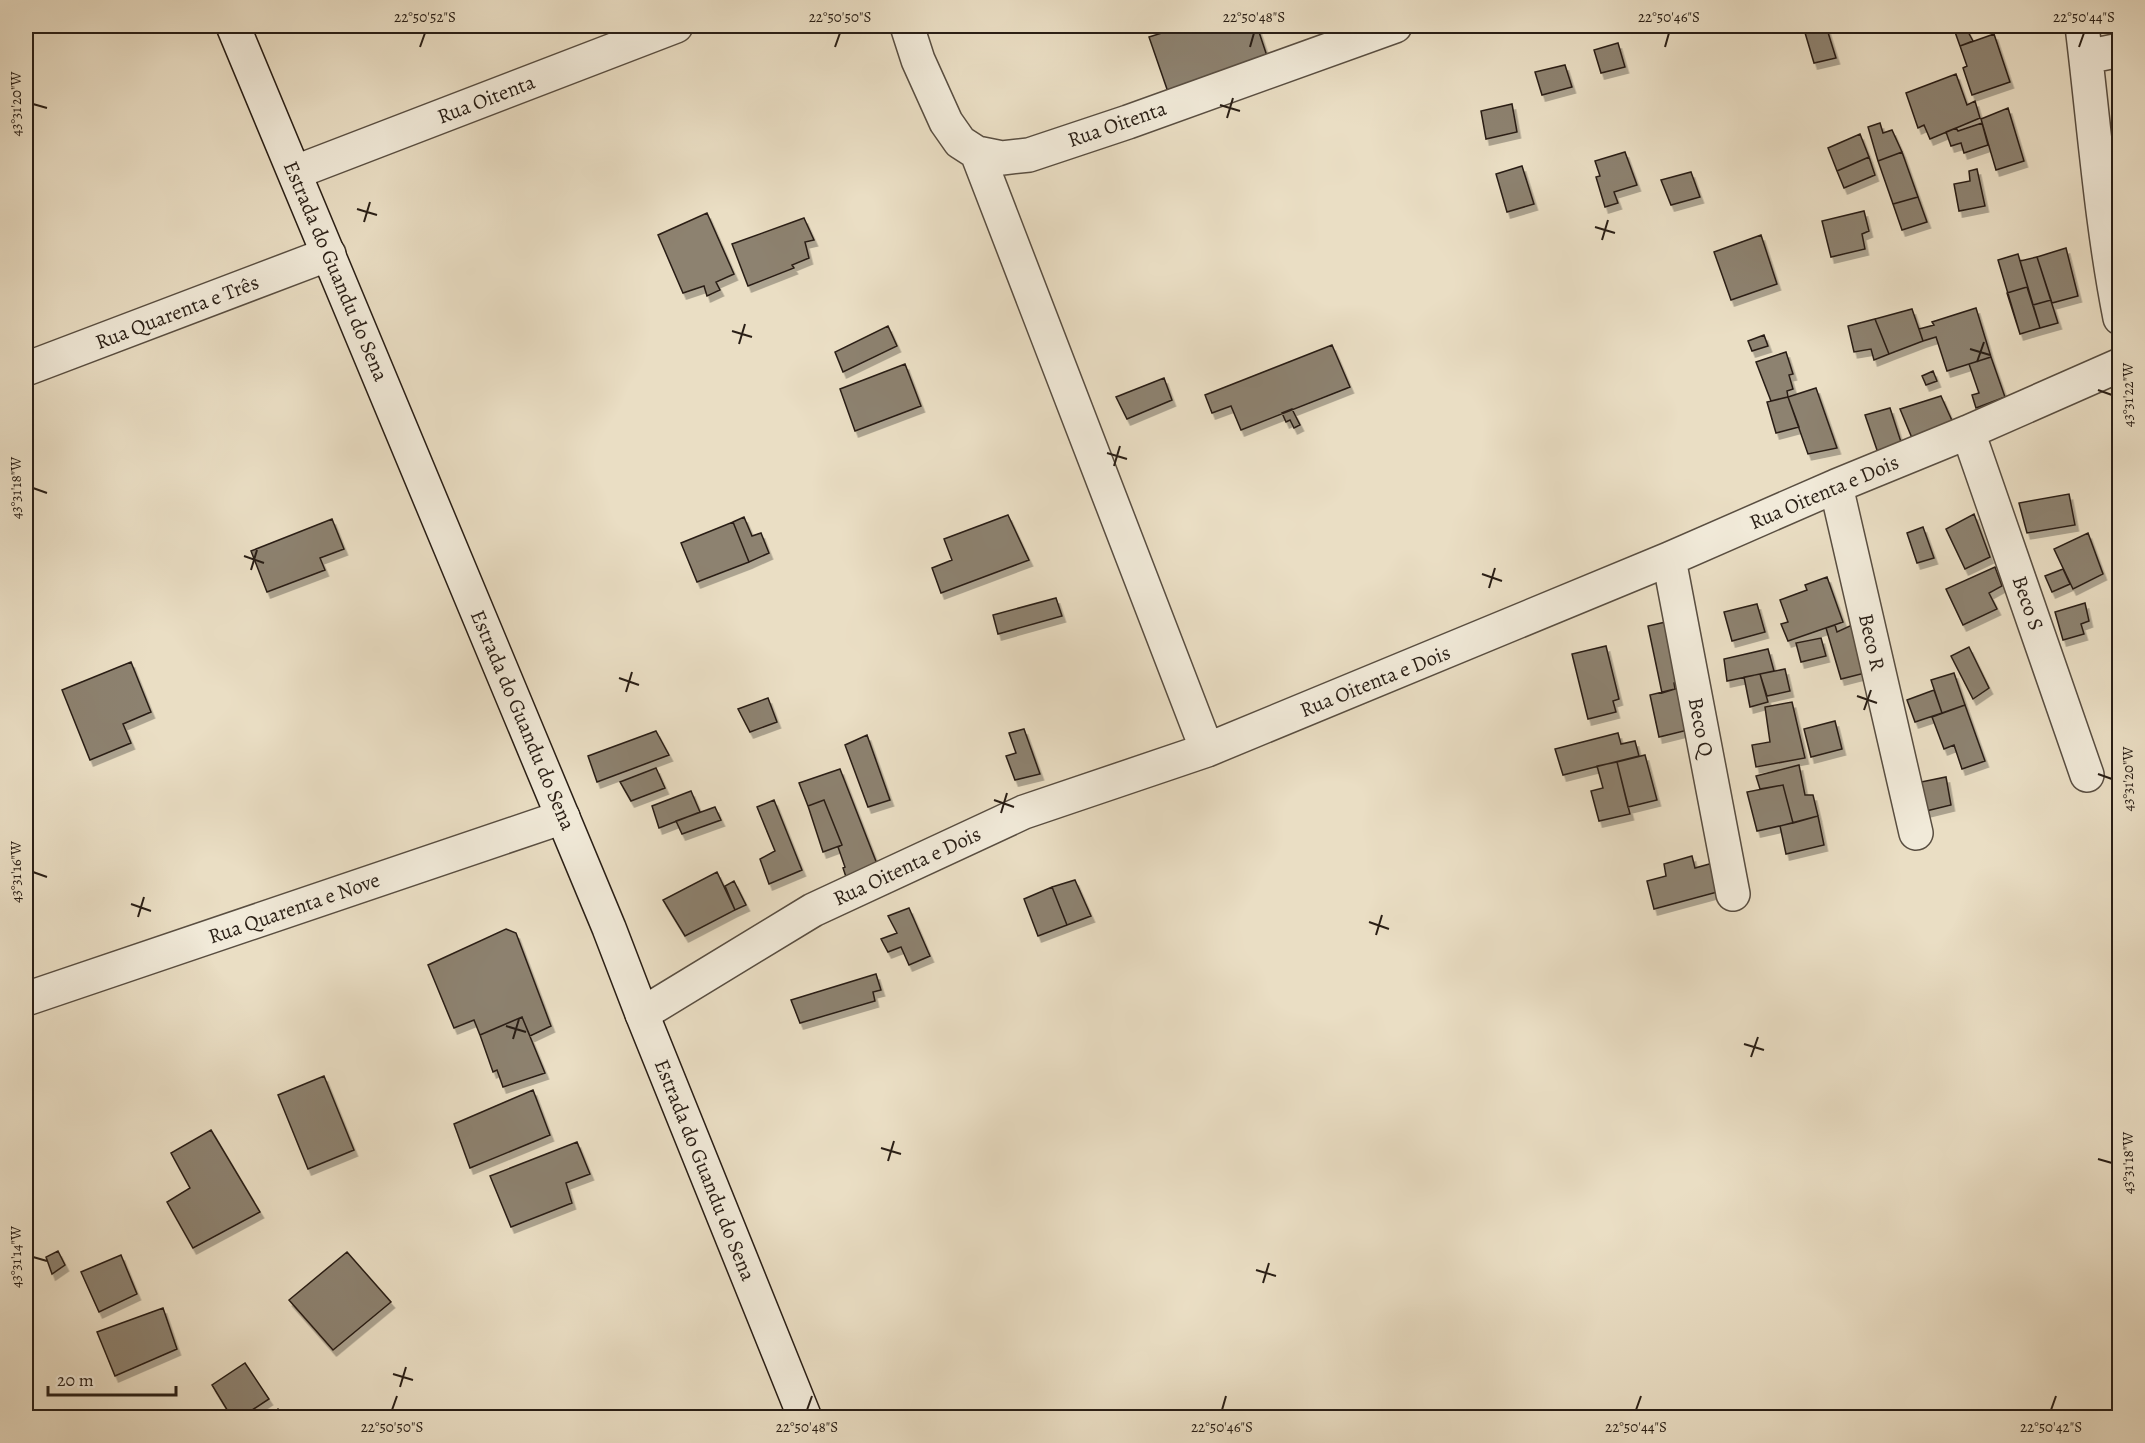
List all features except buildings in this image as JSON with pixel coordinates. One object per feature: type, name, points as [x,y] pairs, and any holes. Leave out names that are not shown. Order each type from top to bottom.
[{"type":"street","name":"Estrada do Guandu do Sena","points":[[233,26],[296,172],[609,928],[805,1418]]},
{"type":"street","name":"Rua Oitenta","points":[[296,172],[676,26]]},
{"type":"street","points":[[907,26],[918,60],[946,122],[960,142],[977,153],[1207,750]]},
{"type":"street","name":"Rua Oitenta","points":[[977,153],[1002,158],[1029,155],[1395,26]]},
{"type":"street","points":[[2120,50],[2084,41],[2105,234],[2120,318]]},
{"type":"street","name":"Rua Quarenta e Três","points":[[26,369],[329,254]]},
{"type":"street","name":"Rua Oitenta e Dois","points":[[642,1014],[813,910],[1024,812],[1207,750],[1669,559],[2120,365]]},
{"type":"street","name":"Beco S","points":[[1968,432],[2087,775]]},
{"type":"street","name":"Beco R","points":[[1836,486],[1916,833]]},
{"type":"street","name":"Beco Q","points":[[1669,559],[1733,894]]},
{"type":"street","name":"Rua Quarenta e Nove","points":[[26,999],[563,817]]}]
